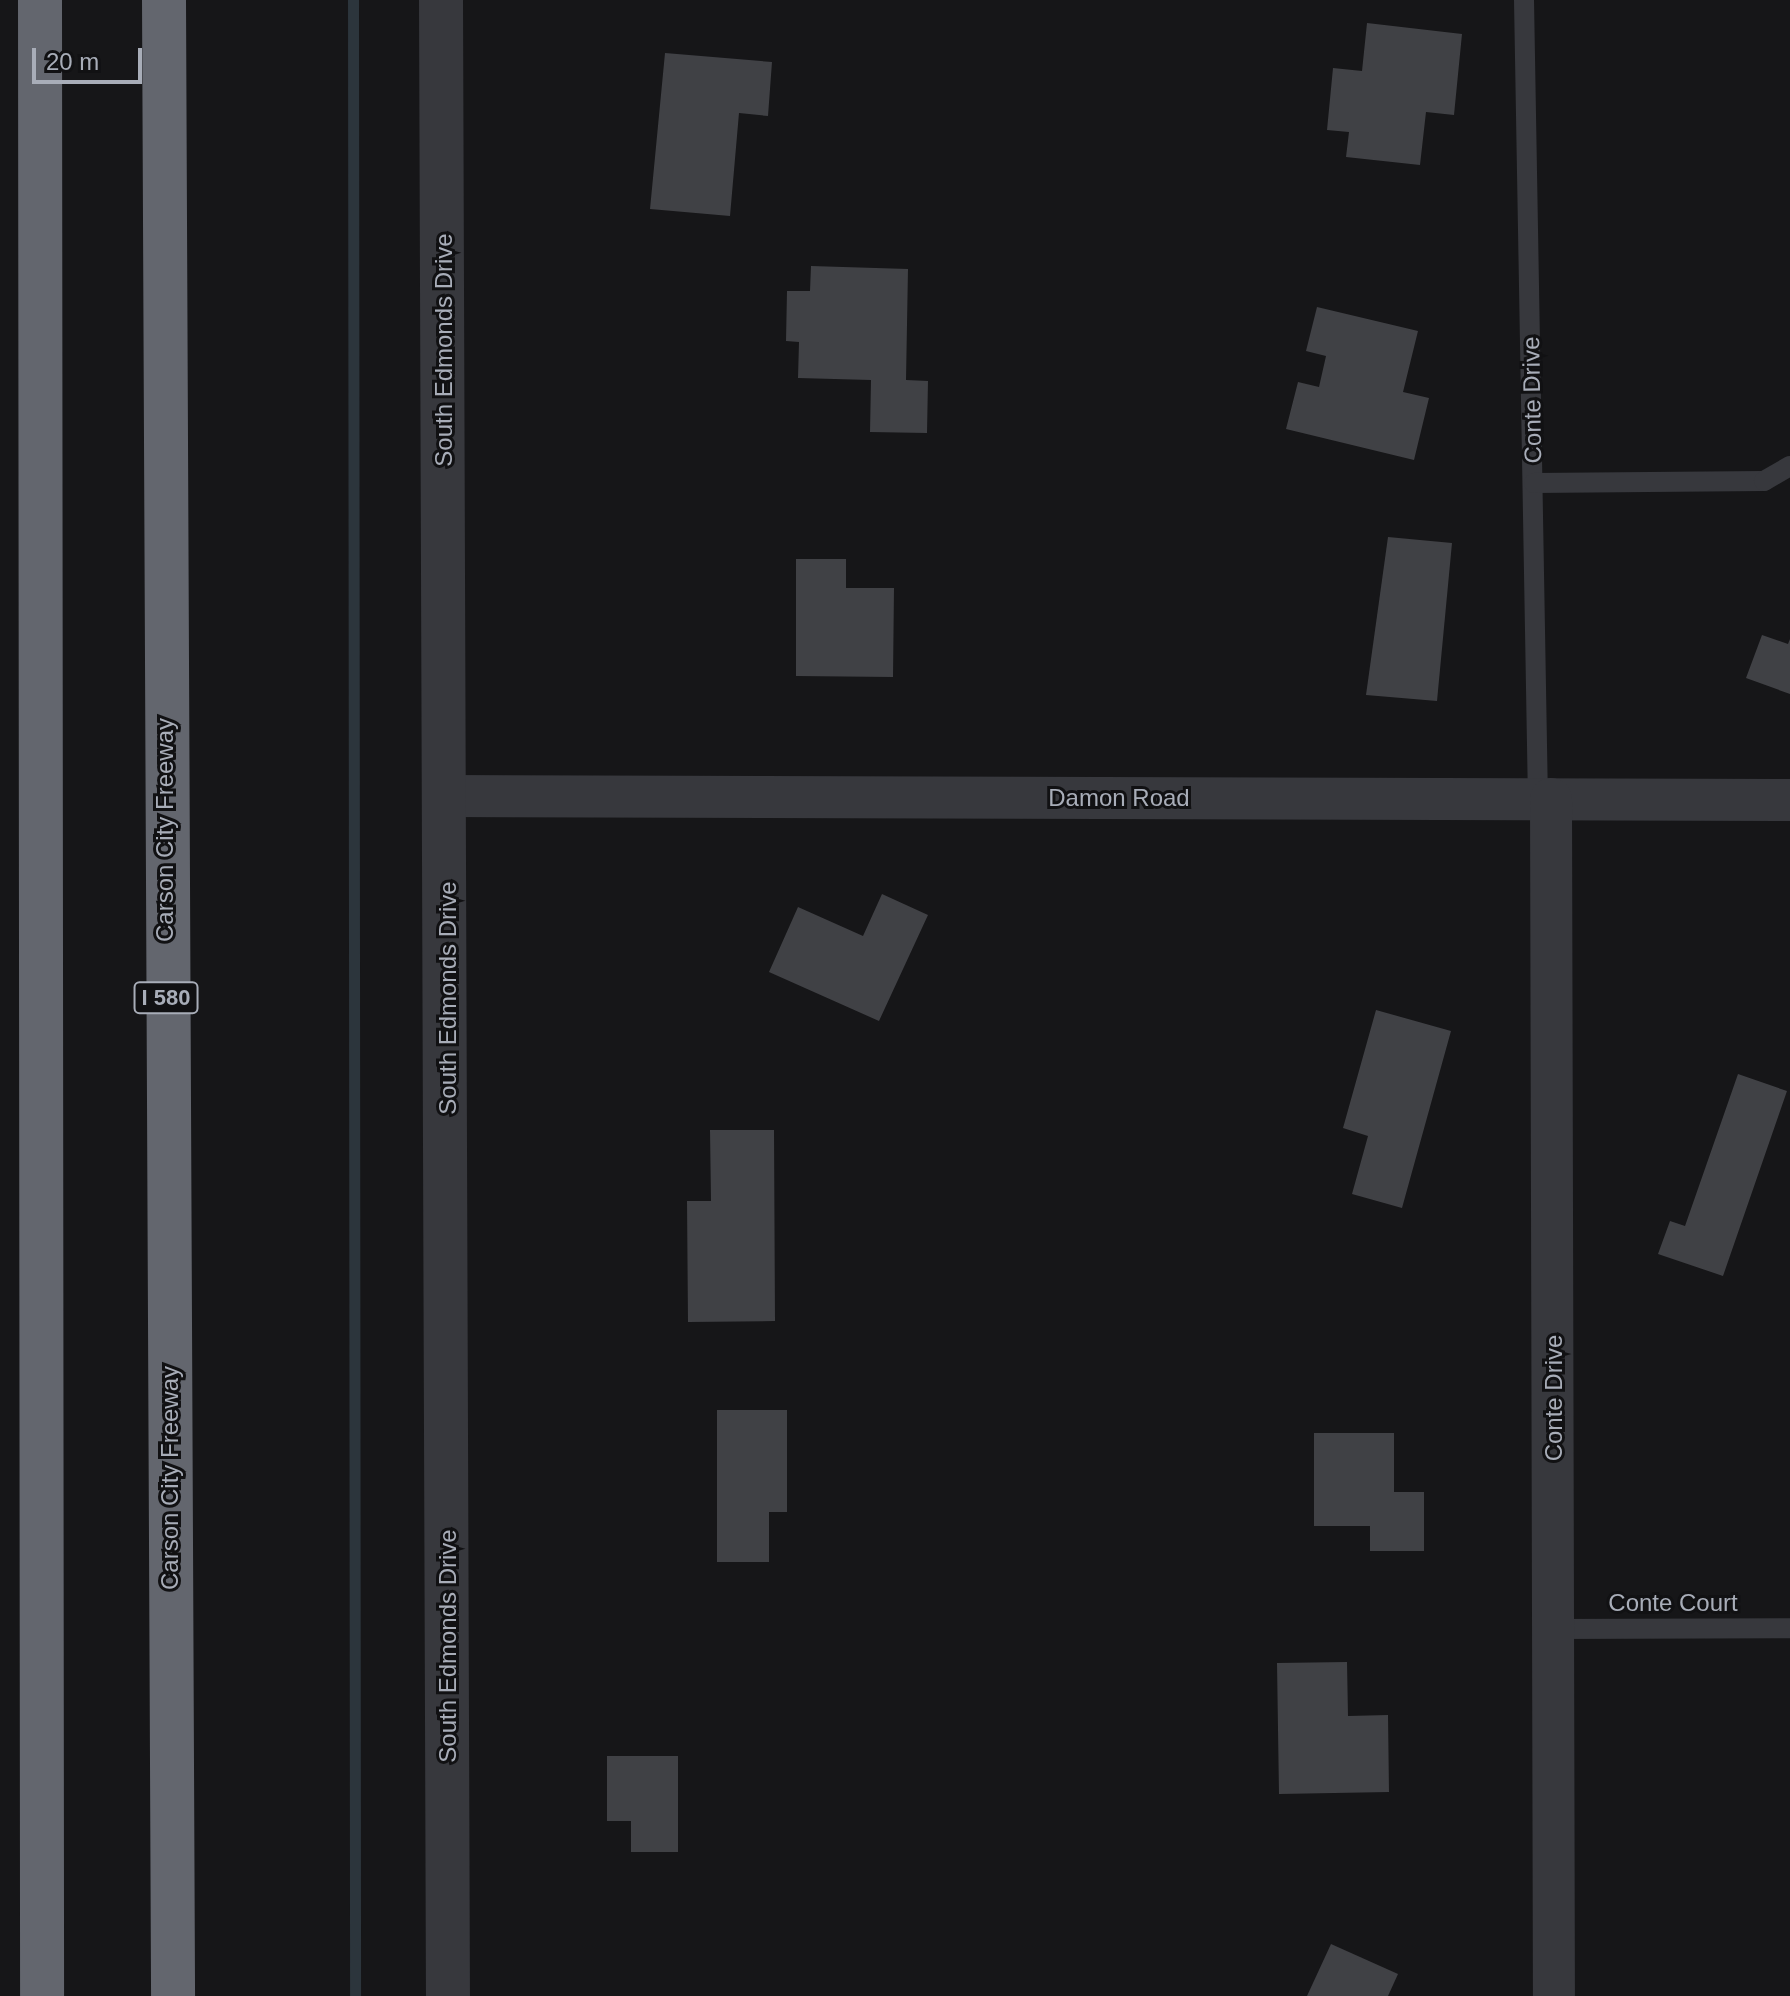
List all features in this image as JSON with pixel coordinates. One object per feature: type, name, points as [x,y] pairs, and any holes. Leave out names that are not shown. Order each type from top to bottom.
[{"type":"highway","points":[[40,0],[42,1996]]},
{"type":"highway","name":"Carson City Freeway","points":[[164,0],[173,1996]]},
{"type":"street","name":"South Edmonds Drive","points":[[441,0],[447,796],[448,1996]]},
{"type":"street","name":"Damon Road","points":[[447,796],[1790,800]]},
{"type":"street","name":"Conte Drive","points":[[1545,799],[1555,1629],[1554,1996]]},
{"type":"lane","name":"Conte Drive","points":[[1524,0],[1534,483],[1545,799]]},
{"type":"lane","points":[[1534,483],[1764,481],[1790,466]]},
{"type":"lane","name":"Conte Court","points":[[1555,1629],[1790,1628]]},
{"type":"building","points":[[1367,23],[1462,34],[1454,115],[1426,112],[1420,165],[1346,157],[1349,132],[1327,130],[1333,68],[1362,71]]},
{"type":"building","points":[[665,53],[772,62],[768,116],[739,113],[730,216],[650,209]]},
{"type":"building","points":[[811,266],[908,269],[906,380],[928,381],[927,433],[870,432],[871,380],[798,378],[799,342],[786,341],[787,291],[810,291]]},
{"type":"building","points":[[1317,307],[1418,331],[1403,392],[1429,398],[1414,460],[1286,429],[1298,382],[1319,387],[1326,356],[1306,351]]},
{"type":"building","points":[[1388,537],[1452,543],[1437,701],[1366,695]]},
{"type":"building","points":[[796,559],[846,559],[846,588],[894,588],[893,677],[796,676]]},
{"type":"building","points":[[1762,635],[1788,644],[1790,639],[1790,694],[1746,678]]},
{"type":"building","points":[[882,894],[928,915],[879,1021],[769,972],[798,907],[863,936]]},
{"type":"building","points":[[1376,1010],[1451,1031],[1402,1208],[1352,1194],[1368,1136],[1343,1128]]},
{"type":"building","points":[[1738,1074],[1787,1091],[1723,1276],[1658,1254],[1670,1221],[1685,1226]]},
{"type":"building","points":[[710,1130],[774,1130],[775,1321],[688,1322],[687,1201],[711,1201]]},
{"type":"building","points":[[717,1410],[787,1410],[787,1512],[769,1512],[769,1562],[717,1562]]},
{"type":"building","points":[[1314,1433],[1394,1433],[1394,1492],[1424,1492],[1424,1551],[1370,1551],[1370,1526],[1314,1526]]},
{"type":"building","points":[[1347,1662],[1348,1716],[1388,1715],[1389,1792],[1279,1794],[1277,1663]]},
{"type":"building","points":[[607,1756],[678,1756],[678,1852],[631,1852],[631,1821],[607,1821]]},
{"type":"building","points":[[1331,1944],[1398,1974],[1388,1996],[1307,1996]]},
{"type":"waterway","points":[[353,0],[355,1996]]}]
